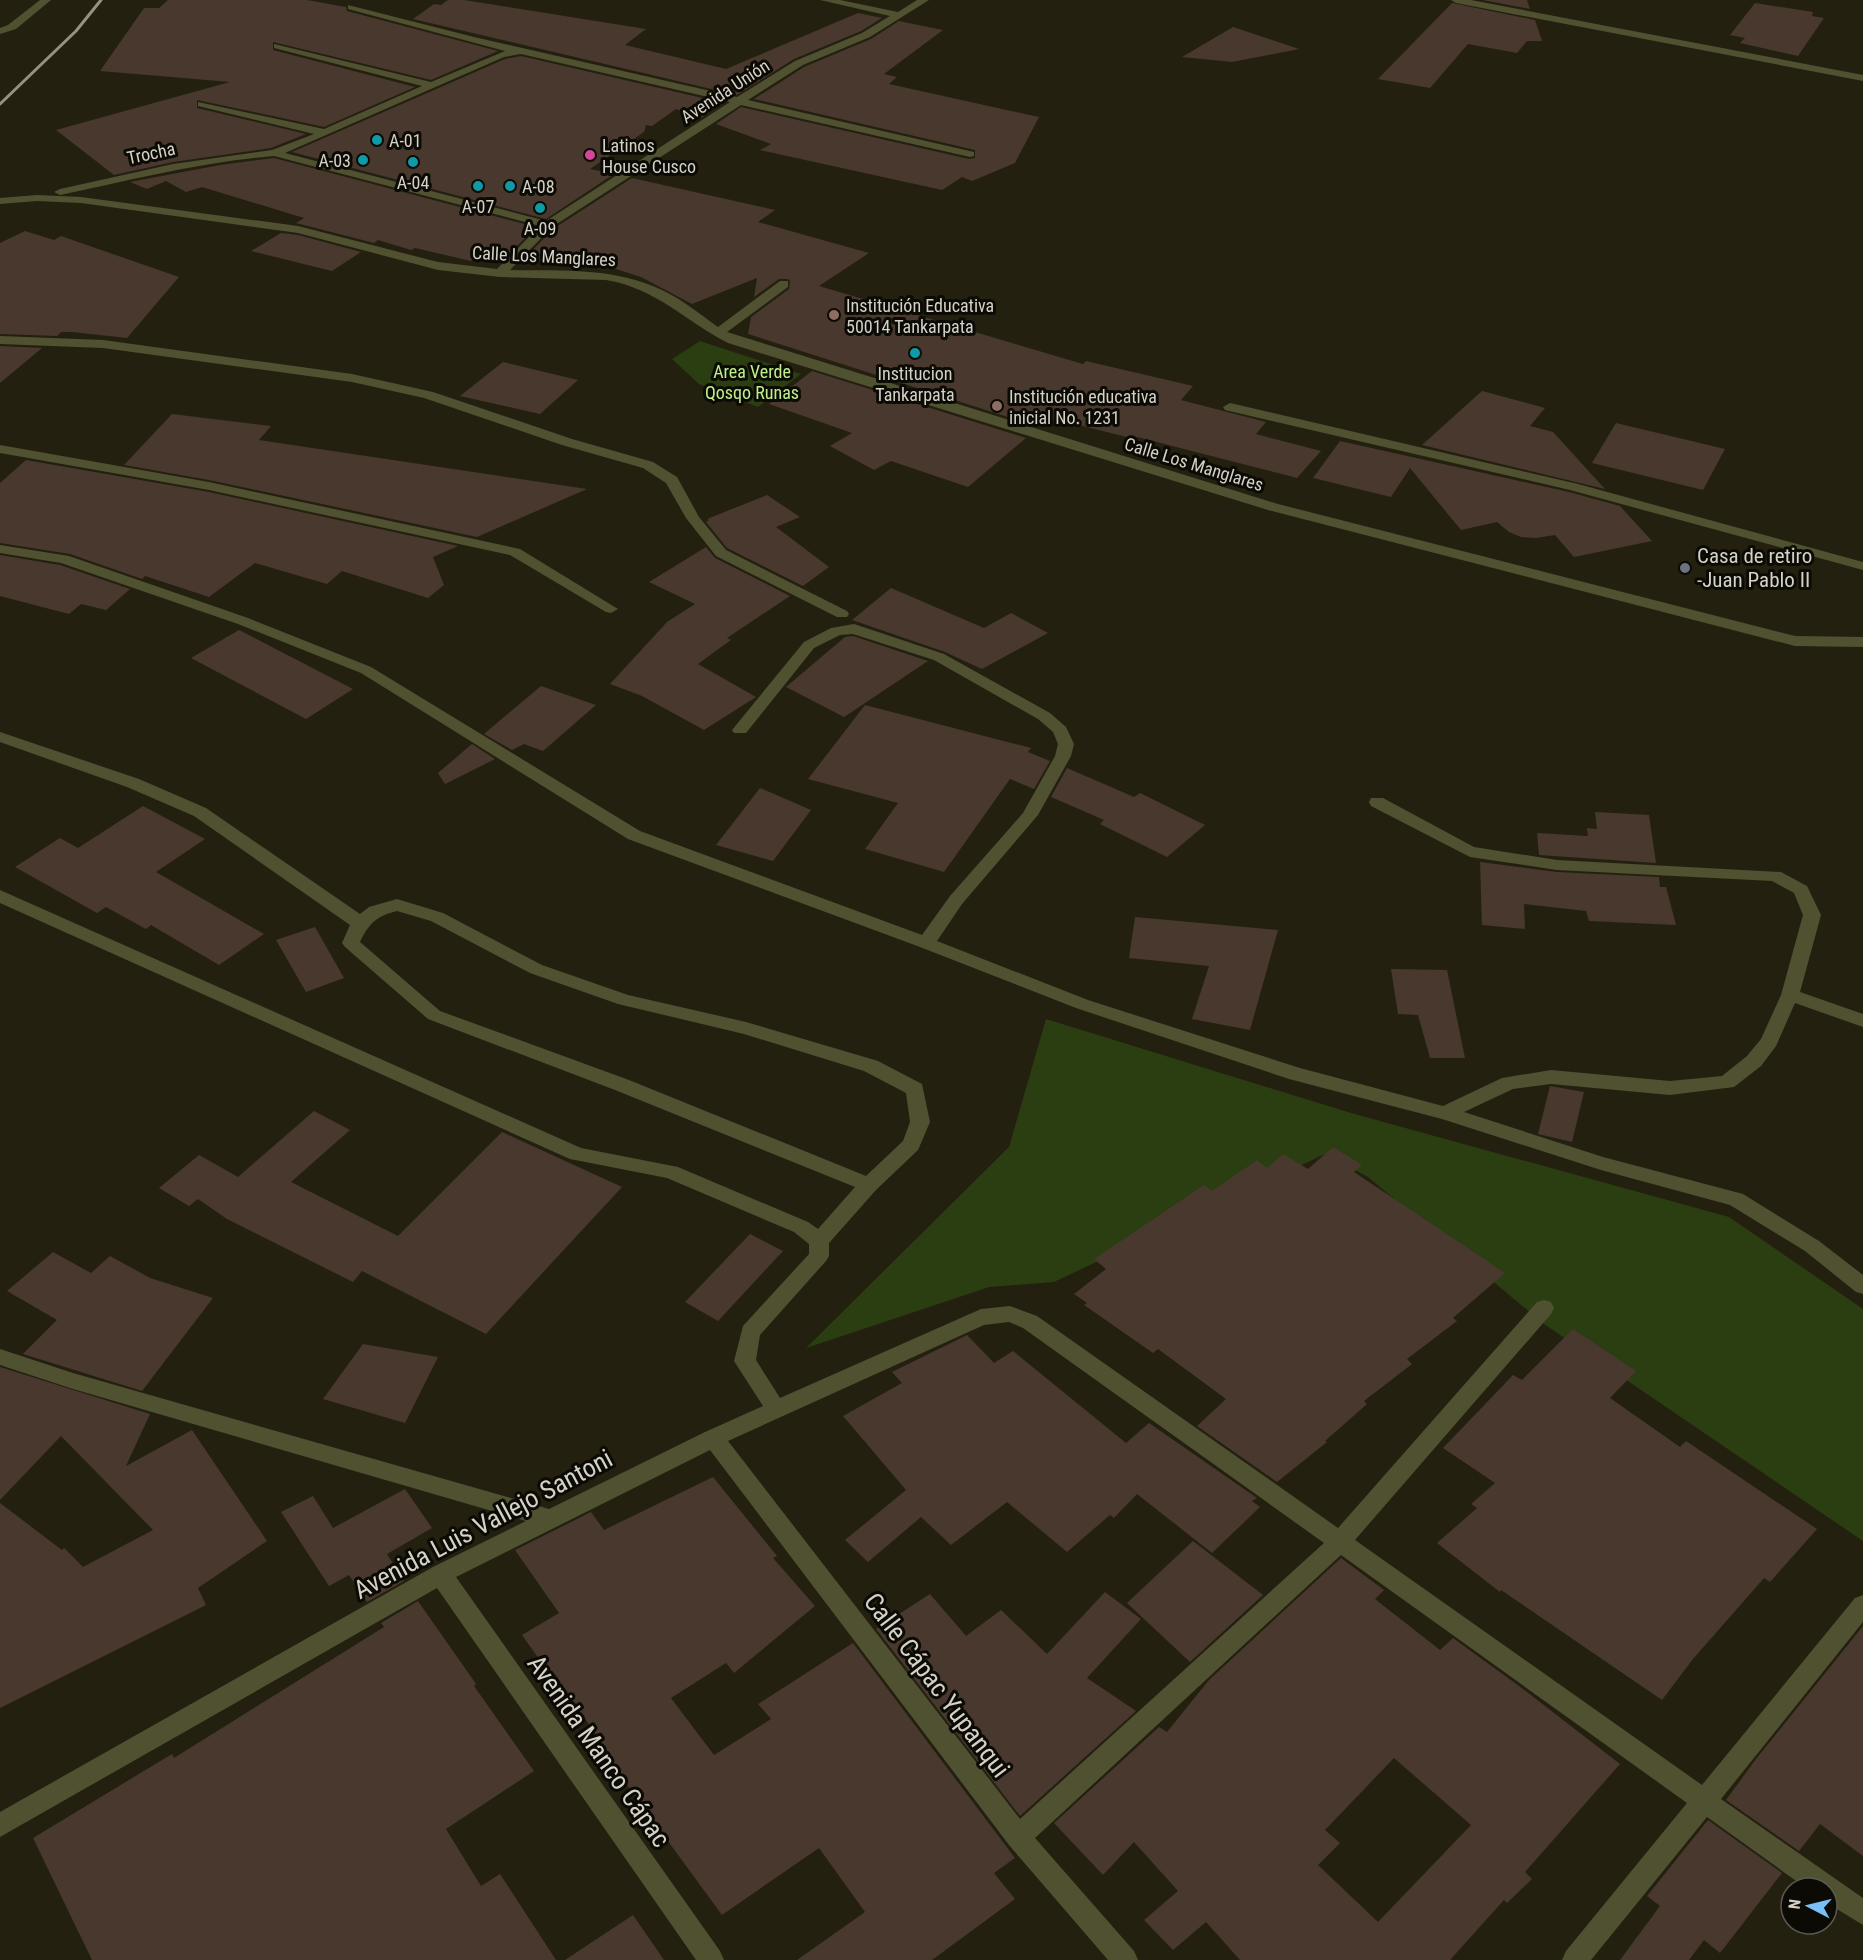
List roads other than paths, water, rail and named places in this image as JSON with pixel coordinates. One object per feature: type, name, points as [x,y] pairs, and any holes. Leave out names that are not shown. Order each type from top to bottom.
[{"type":"street","points":[[0,31],[12,27],[46,0]]},
{"type":"street","points":[[825,0],[900,15]]},
{"type":"street","name":"Avenida Unión","points":[[500,273],[548,225],[799,63],[866,35],[924,0]]},
{"type":"street","points":[[1456,0],[1863,78]]},
{"type":"street","points":[[352,8],[447,34],[970,154]]},
{"type":"street","points":[[278,46],[430,85]]},
{"type":"street","points":[[274,153],[325,133],[502,54],[523,51]]},
{"type":"street","points":[[202,104],[325,133]]},
{"type":"street","points":[[274,153],[548,225]]},
{"type":"street","name":"Trocha","points":[[37,198],[173,167],[246,155],[274,153]]},
{"type":"street","name":"Calle Los Manglares","points":[[0,201],[37,198],[81,200],[298,230],[438,266],[500,273],[606,276],[625,279],[662,294],[718,333],[732,340],[1273,507],[1795,641],[1863,642]]},
{"type":"street","points":[[718,333],[784,284]]},
{"type":"street","points":[[0,340],[103,344],[352,378],[437,398],[567,442],[648,465],[672,480],[693,518],[721,553],[842,614]]},
{"type":"street","points":[[1230,407],[1573,487],[1863,566]]},
{"type":"street","points":[[0,449],[209,486],[515,552],[612,609]]},
{"type":"street","points":[[0,549],[64,559],[243,621],[366,670],[634,835],[926,943],[1082,1004],[1307,1077],[1444,1113],[1600,1163],[1736,1199],[1812,1246],[1863,1286]]},
{"type":"street","points":[[740,730],[809,645],[836,631],[854,629],[939,657],[1044,717],[1060,730],[1066,744],[1063,756],[1030,815],[956,900],[926,943]]},
{"type":"street","points":[[0,737],[133,783],[200,812],[360,923]]},
{"type":"street","points":[[1377,802],[1470,852],[1557,865],[1775,876],[1801,890],[1812,915],[1790,995],[1764,1048],[1754,1061],[1727,1082],[1670,1088],[1551,1077],[1509,1083],[1444,1113]]},
{"type":"street","points":[[0,896],[577,1154],[671,1173],[801,1227],[819,1241]]},
{"type":"street","points":[[776,1409],[745,1361],[750,1332],[819,1256],[819,1241],[869,1185],[911,1145],[920,1122],[915,1089],[871,1066],[746,1028],[624,1000],[536,969],[437,917],[396,905],[375,911],[360,923],[351,943],[434,1015],[622,1085],[869,1185]]},
{"type":"street","points":[[1790,995],[1863,1021]]},
{"type":"street","points":[[1018,1837],[1340,1542],[1544,1308]]},
{"type":"street","name":"Avenida Luis Vallejo Santoni","points":[[0,1825],[441,1574],[712,1438],[981,1317],[1010,1314],[1030,1322],[1340,1542]]},
{"type":"street","points":[[0,1357],[73,1381],[551,1519]]},
{"type":"street","name":"Calle Cápac Yupanqui","points":[[712,1438],[1018,1837],[1125,1960]]},
{"type":"street","points":[[1340,1542],[1810,1876]]},
{"type":"street","name":"Avenida Manco Cápac","points":[[441,1574],[711,1960]]},
{"type":"street","points":[[1575,1960],[1863,1605]]},
{"type":"street","points":[[1839,1896],[1863,1913]]},
{"type":"railway","points":[[0,104],[76,31],[101,0]]},
{"type":"place","name":"A-01","points":[[377,140]]},
{"type":"place","name":"Latinos House Cusco","points":[[590,155]]},
{"type":"place","name":"A-03","points":[[363,160]]},
{"type":"place","name":"A-04","points":[[413,162]]},
{"type":"place","name":"A-07","points":[[478,186]]},
{"type":"place","name":"A-08","points":[[510,186]]},
{"type":"place","name":"A-09","points":[[540,208]]},
{"type":"place","name":"Institución Educativa 50014 Tankarpata","points":[[834,315]]},
{"type":"place","name":"Institucion Tankarpata","points":[[915,353]]},
{"type":"place","name":"Institución educativa inicial No. 1231","points":[[997,406]]},
{"type":"place","name":"Casa de retiro -Juan Pablo II","points":[[1685,568]]},
{"type":"park label","name":"Area Verde Qosqo Runas","points":[[752,382]]}]
